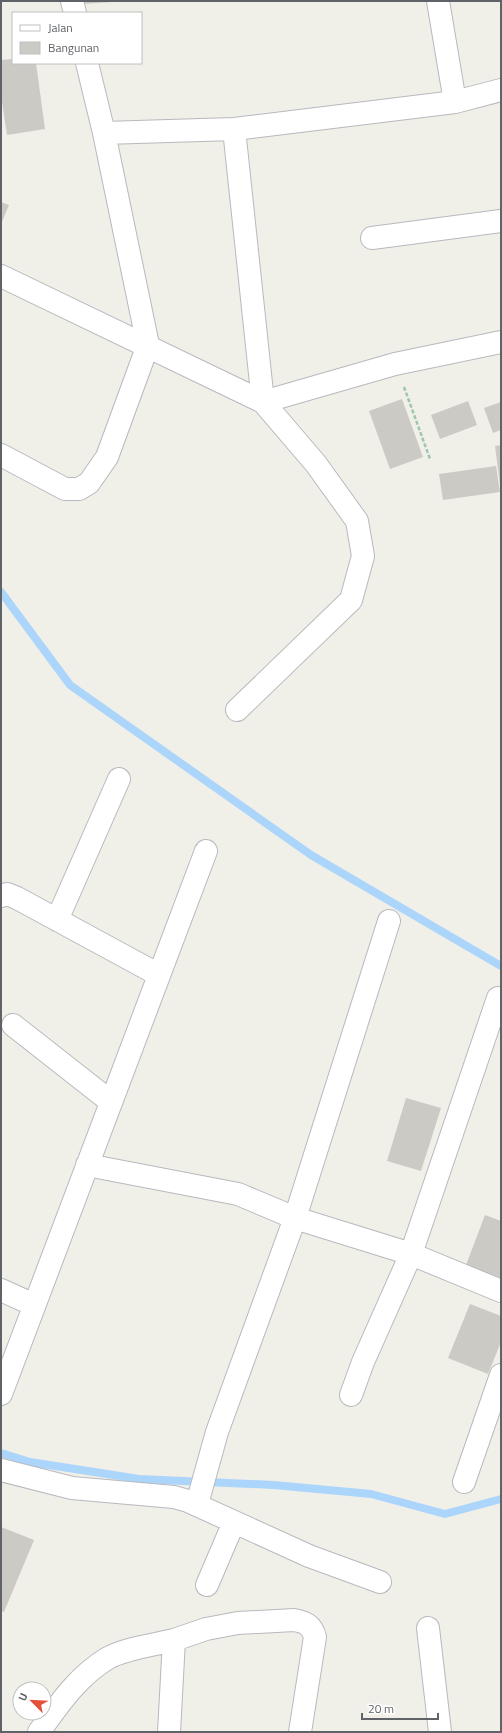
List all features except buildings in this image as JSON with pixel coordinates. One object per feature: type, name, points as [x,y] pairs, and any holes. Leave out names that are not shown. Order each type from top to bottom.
[{"type":"street","points":[[72,1],[75,12]]},
{"type":"street","points":[[438,1],[455,102]]},
{"type":"street","points":[[1,455],[65,488],[79,489],[89,483],[107,457],[148,345],[104,133],[87,64]]},
{"type":"street","points":[[104,133],[234,129],[455,102],[501,90]]},
{"type":"street","points":[[234,129],[263,402]]},
{"type":"street","points":[[372,238],[501,222]]},
{"type":"street","points":[[1,276],[148,345],[263,402],[316,464],[357,521],[363,556],[351,600],[237,710]]},
{"type":"street","points":[[263,402],[395,364],[501,342]]},
{"type":"street","points":[[57,920],[119,779]]},
{"type":"street","points":[[1,1394],[86,1165],[206,851]]},
{"type":"street","points":[[1,896],[7,894],[17,898],[159,975]]},
{"type":"street","points":[[199,1497],[210,1456],[296,1218],[389,921]]},
{"type":"street","points":[[351,1395],[363,1362],[412,1254],[498,998]]},
{"type":"street","points":[[13,1025],[111,1102]]},
{"type":"street","points":[[86,1165],[238,1194],[296,1218],[412,1254],[501,1291]]},
{"type":"street","points":[[1,1290],[34,1305]]},
{"type":"street","points":[[464,1482],[501,1375]]},
{"type":"street","points":[[1,1470],[72,1488],[174,1497],[199,1497],[234,1522],[309,1556],[380,1582]]},
{"type":"street","points":[[207,1585],[234,1522]]},
{"type":"street","points":[[39,1732],[70,1689],[79,1680],[108,1658],[136,1649],[174,1640],[206,1629],[238,1623],[294,1620],[302,1621],[308,1625],[313,1630],[315,1637],[300,1732]]},
{"type":"street","points":[[428,1628],[440,1732]]},
{"type":"street","points":[[169,1732],[174,1640]]},
{"type":"path","points":[[395,364],[430,459]]},
{"type":"waterway","points":[[1,592],[70,685],[311,855],[501,966]]},
{"type":"waterway","points":[[1,1453],[30,1462],[139,1479],[274,1485],[371,1494],[445,1514],[501,1499]]}]
